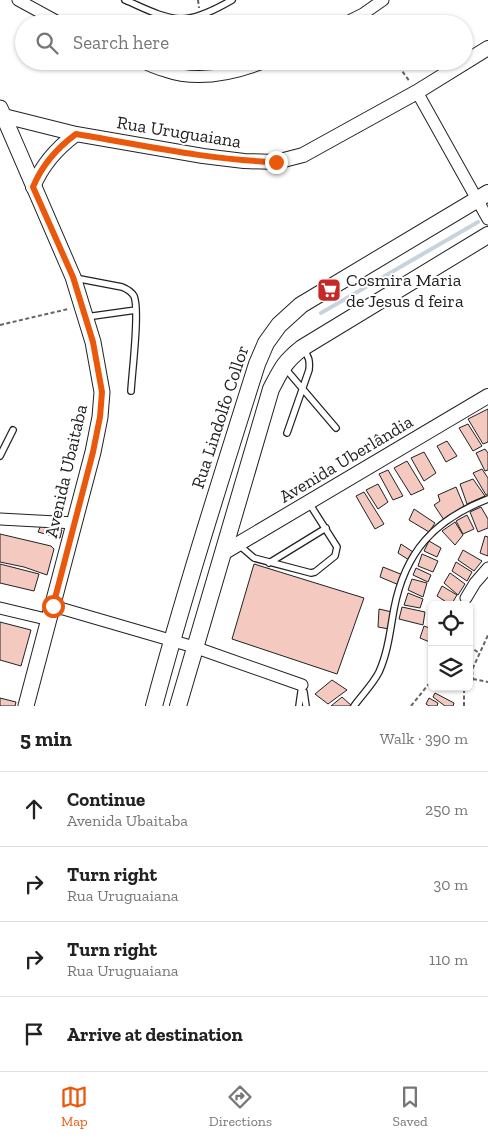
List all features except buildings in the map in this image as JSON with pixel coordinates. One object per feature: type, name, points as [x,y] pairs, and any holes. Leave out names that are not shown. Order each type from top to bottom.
[{"type":"main road","name":"Avenida Ubaitaba","points":[[2,112],[73,277],[93,342],[102,392],[100,417],[93,452],[26,706]]},
{"type":"main road","name":"Rua Lindolfo Collor","points":[[154,706],[172,640],[257,364],[266,343],[279,325],[301,304],[482,196]]},
{"type":"main road","points":[[178,706],[271,389],[283,366],[287,360],[302,348],[488,235]]},
{"type":"street","points":[[18,0],[46,15]]},
{"type":"street","points":[[361,15],[383,0]]},
{"type":"street","name":"Rua Uruguaiana","points":[[473,57],[488,48]]},
{"type":"street","points":[[161,70],[188,76],[221,76],[247,70]]},
{"type":"street","name":"Rua Uruguaiana","points":[[2,112],[76,134],[202,156],[244,161],[276,162],[303,155],[417,92],[452,70]]},
{"type":"street","points":[[417,92],[482,196],[488,219]]},
{"type":"street","points":[[33,187],[50,158],[59,147],[76,134]]},
{"type":"street","name":"Avenida Uberlândia","points":[[224,553],[488,396]]},
{"type":"street","points":[[0,519],[75,523]]},
{"type":"street","points":[[466,598],[475,583],[488,568]]},
{"type":"street","points":[[0,608],[52,613],[172,640],[303,686]]},
{"type":"lane","points":[[125,0],[162,15]]},
{"type":"lane","points":[[200,15],[232,0]]},
{"type":"lane","points":[[73,277],[127,289],[133,295],[136,310],[131,391]]},
{"type":"lane","points":[[84,311],[136,310]]},
{"type":"lane","points":[[287,433],[303,390],[310,362],[308,355],[302,348]]},
{"type":"lane","points":[[283,366],[336,428]]},
{"type":"lane","points":[[0,456],[13,430]]},
{"type":"lane","points":[[354,706],[378,674],[388,647],[394,607],[409,564],[424,542],[440,524],[468,507],[488,499]]},
{"type":"lane","points":[[238,544],[254,558],[311,573],[318,570],[335,556],[337,547],[309,503]]},
{"type":"lane","points":[[269,562],[326,528]]},
{"type":"lane","points":[[299,706],[303,686]]},
{"type":"lane","points":[[303,686],[306,706]]},
{"type":"path","points":[[402,70],[417,92]]},
{"type":"path","points":[[0,325],[84,311]]},
{"type":"path","points":[[473,667],[488,635]]},
{"type":"path","points":[[473,648],[479,652]]},
{"type":"path","points":[[473,679],[488,682]]},
{"type":"path","points":[[411,706],[428,685]]},
{"type":"path","points":[[464,691],[464,706]]},
{"type":"waterway","points":[[321,313],[478,222]]},
{"type":"place","name":"Cosmira Maria de Jesus d feira","points":[[329,290]]},
{"type":"route","points":[[53,606],[93,452],[100,417],[102,392],[93,342],[73,277],[33,187],[37,178],[59,147],[76,134],[202,156],[244,161],[276,162]]}]
